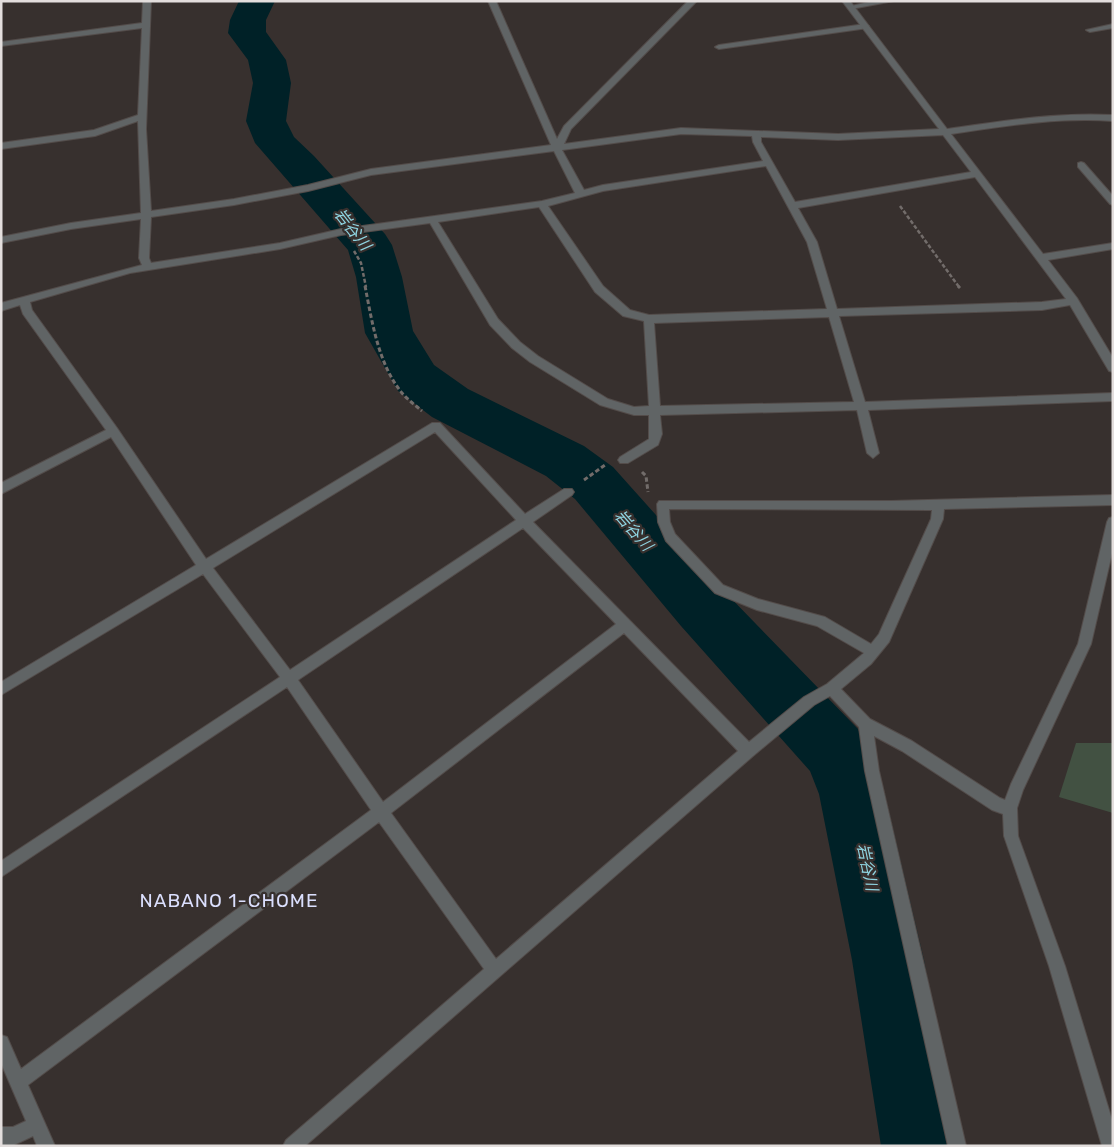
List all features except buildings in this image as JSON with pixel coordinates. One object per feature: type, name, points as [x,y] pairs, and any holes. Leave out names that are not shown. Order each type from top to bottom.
[{"type":"street","points":[[147,1],[143,116],[146,215],[144,258],[148,268]]},
{"type":"street","points":[[492,1],[551,136],[578,190],[582,194]]},
{"type":"street","points":[[558,147],[567,128],[693,1]]},
{"type":"street","points":[[848,4],[890,1]]},
{"type":"street","points":[[848,4],[943,132],[978,174],[1073,301],[1113,368]]},
{"type":"street","points":[[1,44],[146,25]]},
{"type":"street","points":[[719,47],[865,26]]},
{"type":"street","points":[[1090,30],[1113,26]]},
{"type":"street","points":[[1,146],[95,134],[143,116]]},
{"type":"street","points":[[1,240],[71,226],[308,188],[371,172],[681,131],[838,137],[943,132],[1034,120],[1082,116],[1113,118]]},
{"type":"street","points":[[756,134],[757,142],[812,242],[861,406],[873,453]]},
{"type":"street","points":[[1,307],[130,270],[280,246],[366,228],[542,204],[603,188],[769,163]]},
{"type":"street","points":[[1081,166],[1113,202]]},
{"type":"street","points":[[792,206],[978,174]]},
{"type":"street","points":[[542,204],[599,289],[627,312],[649,319],[1042,306],[1073,301]]},
{"type":"street","points":[[432,219],[494,322],[516,345],[534,359],[604,402],[634,411],[861,406],[1113,397]]},
{"type":"street","points":[[1041,258],[1113,246]]},
{"type":"street","points":[[24,300],[27,311],[113,431],[204,566],[288,677],[381,812],[494,970]]},
{"type":"street","points":[[624,460],[654,442],[656,434],[649,319]]},
{"type":"street","points":[[1,689],[436,426],[524,521],[748,751]]},
{"type":"street","points":[[1,490],[113,431]]},
{"type":"street","points":[[1,870],[568,492]]},
{"type":"street","points":[[874,652],[820,621],[757,604],[719,589],[670,537],[664,522],[663,504],[939,505],[1113,500]]},
{"type":"street","points":[[302,1142],[494,970],[748,751],[809,702],[832,688],[874,652],[884,638],[930,536],[937,519],[939,505]]},
{"type":"street","points":[[1110,1146],[1057,966],[1011,836],[1010,808],[1016,789],[1084,644],[1113,522]]},
{"type":"street","points":[[18,1082],[381,812],[626,624]]},
{"type":"street","points":[[832,688],[866,724],[907,746],[997,805],[1010,808]]},
{"type":"street","points":[[866,724],[872,771],[958,1146]]},
{"type":"street","points":[[1,1043],[46,1146]]},
{"type":"street","points":[[1,1136],[14,1136],[36,1124]]},
{"type":"path","points":[[888,190],[969,300],[971,308]]},
{"type":"path","points":[[344,232],[361,263],[370,318],[390,375],[402,393],[436,426]]},
{"type":"path","points":[[583,480],[603,465]]},
{"type":"path","points":[[646,476],[648,496]]},
{"type":"green space","points":[[1076,743],[1113,743],[1113,813],[1059,797]]},
{"type":"waterway","name":"岩谷川","points":[[257,1],[248,20],[247,33],[267,60],[272,83],[266,121],[276,143],[299,165],[369,245],[379,277],[389,333],[416,378],[450,403],[565,461],[594,483],[702,608],[835,751],[852,794],[888,960],[921,1146]]},
{"type":"district","name":"NABANO 1-CHOME","points":[[229,900]]}]
